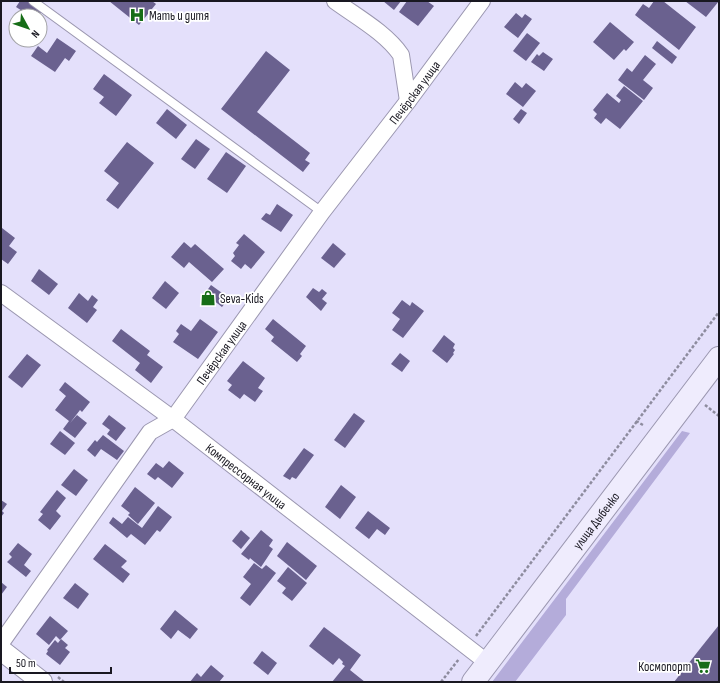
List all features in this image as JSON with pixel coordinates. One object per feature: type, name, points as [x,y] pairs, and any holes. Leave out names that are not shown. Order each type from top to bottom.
[{"type":"main road","name":"улица Дыбенко","points":[[473,682],[719,358]]},
{"type":"street","points":[[335,1],[398,50],[401,55],[408,101]]},
{"type":"street","name":"Печёрская улица","points":[[1,643],[150,432],[173,419],[322,212],[408,101],[482,1]]},
{"type":"street","name":"Компрессорная улица","points":[[1,293],[173,419],[488,663]]},
{"type":"street","points":[[1,650],[42,682]]},
{"type":"lane","points":[[33,1],[322,212]]},
{"type":"path","points":[[441,682],[719,312]]},
{"type":"path","points":[[705,405],[719,416]]},
{"type":"path","points":[[636,421],[643,425]]},
{"type":"shaded area","points":[[682,431],[690,433],[566,599],[566,615],[515,682],[492,682]]},
{"type":"building","points":[[20,1],[28,1],[38,8],[18,8],[16,7]]},
{"type":"building","name":"Мать и дитя","points":[[109,1],[152,1],[156,4],[139,25]]},
{"type":"building","points":[[383,1],[401,1],[394,10]]},
{"type":"building","points":[[407,1],[427,1],[434,6],[418,26],[399,12]]},
{"type":"building","points":[[654,1],[663,1],[696,27],[679,50],[635,15],[643,4],[649,8]]},
{"type":"building","points":[[685,1],[719,1],[706,17]]},
{"type":"building","points":[[516,13],[522,18],[525,14],[532,19],[518,38],[504,27]]},
{"type":"building","points":[[610,22],[634,42],[626,51],[624,49],[614,60],[593,42]]},
{"type":"building","points":[[527,33],[540,43],[526,61],[513,51]]},
{"type":"building","points":[[57,38],[76,51],[69,61],[65,58],[55,72],[31,56],[37,48],[41,48],[47,53]]},
{"type":"building","points":[[657,41],[677,57],[672,64],[652,48]]},
{"type":"building","points":[[266,51],[290,70],[257,112],[310,153],[305,160],[310,163],[303,172],[221,109]]},
{"type":"building","points":[[543,52],[553,59],[544,71],[531,62],[537,54],[539,56]]},
{"type":"building","points":[[645,55],[656,64],[643,80],[653,88],[644,100],[618,80],[627,68],[632,72]]},
{"type":"building","points":[[104,74],[132,95],[116,116],[99,103],[104,97],[93,89]]},
{"type":"building","points":[[515,82],[522,88],[526,83],[536,91],[523,107],[506,94]]},
{"type":"building","points":[[624,86],[643,101],[620,129],[606,118],[601,124],[594,118],[597,114],[593,110],[607,93],[619,103],[621,100],[616,96]]},
{"type":"building","points":[[167,109],[187,125],[176,139],[156,123]]},
{"type":"building","points":[[521,109],[527,113],[519,124],[513,119]]},
{"type":"building","points":[[196,139],[210,149],[195,169],[181,159]]},
{"type":"building","points":[[127,142],[154,163],[118,209],[106,200],[119,183],[104,171]]},
{"type":"building","points":[[226,152],[246,166],[227,193],[207,179]]},
{"type":"building","points":[[277,204],[293,215],[281,232],[261,219],[266,213],[270,215]]},
{"type":"building","points":[[2,228],[15,238],[9,246],[17,252],[8,264],[1,259]]},
{"type":"building","points":[[244,234],[265,252],[251,269],[245,264],[241,269],[231,261],[235,256],[233,253],[239,245],[236,243]]},
{"type":"building","points":[[184,242],[191,248],[195,244],[224,269],[212,282],[189,262],[184,268],[171,257]]},
{"type":"building","points":[[333,243],[346,254],[334,268],[321,258]]},
{"type":"building","points":[[39,269],[58,284],[49,295],[31,281]]},
{"type":"building","points":[[165,281],[179,293],[166,309],[152,298]]},
{"type":"building","points":[[211,285],[229,298],[222,307],[213,300],[209,305],[201,299]]},
{"type":"building","points":[[313,288],[319,292],[322,289],[327,293],[322,299],[327,303],[321,311],[306,297]]},
{"type":"building","points":[[79,293],[88,301],[92,295],[98,300],[93,307],[97,310],[87,323],[68,308]]},
{"type":"building","points":[[402,300],[410,306],[412,302],[424,311],[403,338],[392,330],[400,319],[392,313]]},
{"type":"building","points":[[200,319],[218,332],[198,359],[173,342],[179,334],[176,331],[181,324],[191,331]]},
{"type":"building","points":[[273,319],[306,346],[300,354],[302,356],[297,362],[271,341],[274,337],[265,329]]},
{"type":"building","points":[[121,329],[150,351],[147,355],[163,367],[151,383],[135,370],[140,363],[112,341]]},
{"type":"building","points":[[444,335],[455,344],[453,348],[455,350],[453,353],[454,354],[447,363],[432,351]]},
{"type":"building","points":[[400,353],[410,361],[402,372],[391,364]]},
{"type":"building","points":[[27,354],[41,365],[22,388],[8,377]]},
{"type":"building","points":[[243,361],[265,378],[258,388],[263,391],[255,402],[244,394],[240,399],[228,390],[232,385],[227,381]]},
{"type":"building","points":[[65,382],[90,402],[82,412],[80,410],[70,423],[77,415],[87,423],[75,438],[63,429],[69,421],[55,410],[66,396],[59,390]]},
{"type":"building","points":[[354,413],[365,421],[345,448],[334,440]]},
{"type":"building","points":[[109,415],[126,428],[116,441],[107,434],[110,430],[102,424]]},
{"type":"building","points":[[60,431],[75,443],[65,455],[50,444]]},
{"type":"building","points":[[103,435],[124,451],[117,460],[101,449],[95,457],[87,450],[95,440],[97,442]]},
{"type":"building","points":[[304,448],[314,455],[296,479],[292,477],[290,480],[283,476]]},
{"type":"building","points":[[169,461],[184,473],[172,488],[158,477],[155,480],[147,474],[156,463],[163,468]]},
{"type":"building","points":[[74,469],[88,480],[76,496],[61,485]]},
{"type":"building","points":[[341,485],[356,497],[340,519],[325,507]]},
{"type":"building","points":[[135,487],[155,503],[138,524],[128,515],[130,513],[121,506]]},
{"type":"building","points":[[57,490],[66,498],[56,511],[61,516],[50,530],[38,520],[43,514],[40,512]]},
{"type":"building","points":[[1,500],[7,504],[2,511],[4,513],[1,517]]},
{"type":"building","points":[[158,506],[172,517],[160,532],[157,530],[145,545],[131,534],[127,538],[109,523],[113,517],[122,524],[128,517],[142,528]]},
{"type":"building","points":[[368,511],[390,528],[385,535],[377,529],[369,539],[355,528]]},
{"type":"building","points":[[241,530],[250,538],[241,549],[232,541]]},
{"type":"building","points":[[261,530],[273,540],[269,546],[273,549],[261,567],[250,558],[249,560],[241,554]]},
{"type":"building","points":[[287,542],[317,566],[306,580],[277,556]]},
{"type":"building","points":[[18,543],[32,554],[24,565],[31,571],[26,577],[7,562],[12,557],[9,554]]},
{"type":"building","points":[[105,544],[127,561],[121,567],[130,574],[123,583],[93,559]]},
{"type":"building","points":[[254,563],[262,569],[266,565],[276,573],[250,606],[240,598],[251,584],[243,577]]},
{"type":"building","points":[[288,567],[307,583],[292,601],[282,593],[286,588],[277,581]]},
{"type":"building","points":[[1,582],[7,587],[1,595]]},
{"type":"building","points":[[75,583],[89,594],[78,609],[63,598]]},
{"type":"building","points":[[175,610],[198,629],[190,639],[178,630],[171,639],[160,629]]},
{"type":"building","points":[[50,616],[68,631],[60,640],[56,636],[49,645],[36,634]]},
{"type":"building","name":"Космопорт","points":[[719,625],[719,682],[674,682],[699,650]]},
{"type":"building","points":[[324,627],[361,655],[350,670],[365,682],[332,682],[345,666],[342,664],[343,662],[339,658],[333,665],[309,646]]},
{"type":"building","points":[[61,639],[68,645],[65,648],[70,652],[60,665],[46,654],[48,651],[47,650],[55,640],[58,643]]},
{"type":"building","points":[[262,651],[277,663],[268,675],[253,663]]},
{"type":"building","points":[[211,665],[224,676],[219,682],[190,682],[197,673],[201,677]]},
{"type":"place","name":"Мать и дитя","points":[[137,15]]},
{"type":"place","name":"Seva-Kids","points":[[208,298]]},
{"type":"place","name":"Космопорт","points":[[703,666]]}]
